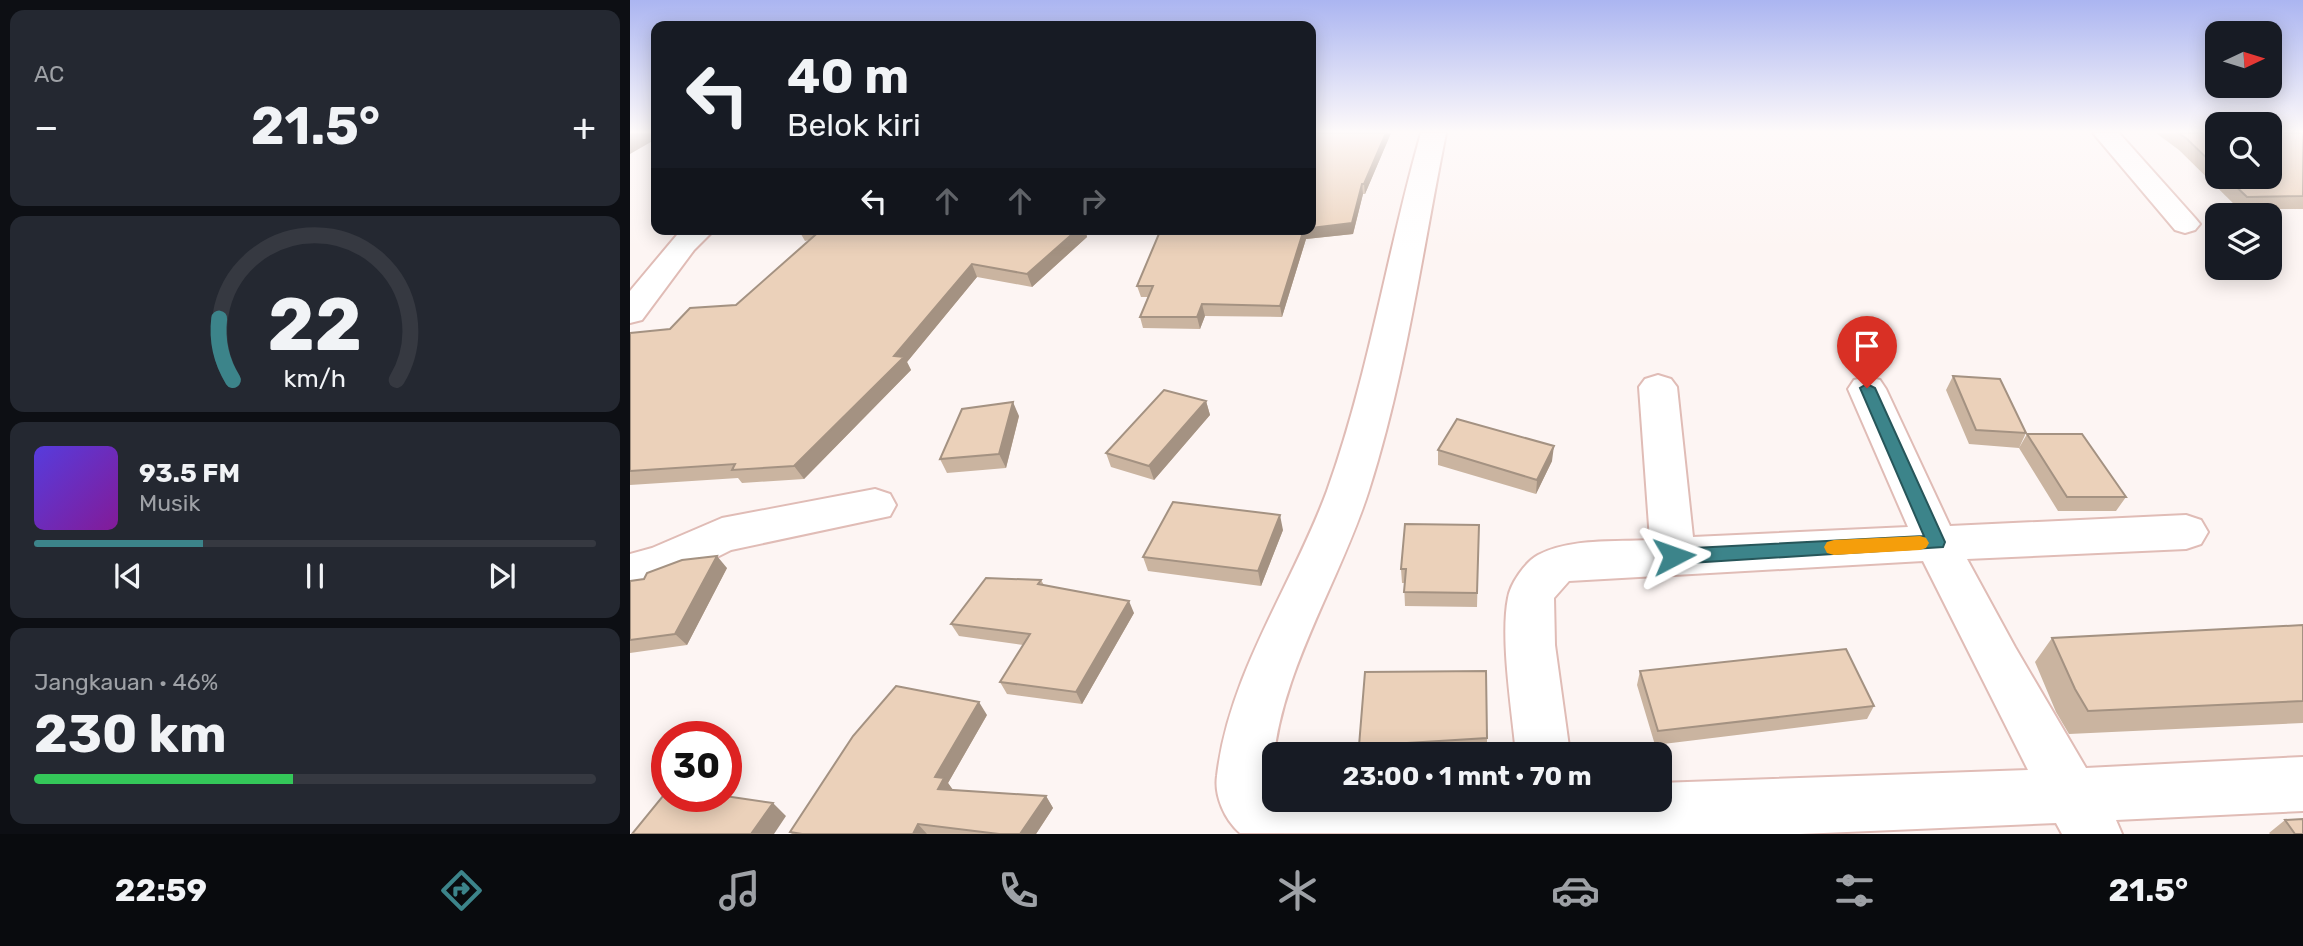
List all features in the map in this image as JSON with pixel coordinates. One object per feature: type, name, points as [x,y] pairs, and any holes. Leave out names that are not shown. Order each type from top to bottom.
[{"type":"street","points":[[1424,172],[1398,290],[1384,374],[1346,494],[1272,671],[1248,750],[1243,780],[1246,801],[1259,815],[1273,820],[1551,816],[2082,815],[2303,784]]},
{"type":"street","points":[[2139,172],[2185,224]]},
{"type":"street","points":[[630,313],[683,244],[693,235]]},
{"type":"street","points":[[1658,387],[1674,556]]},
{"type":"street","points":[[1867,388],[1936,542],[2082,815]]},
{"type":"street","points":[[630,572],[663,563],[722,535],[875,505]]},
{"type":"street","points":[[1543,742],[1531,645],[1531,597],[1541,580],[1553,568],[1569,563],[1674,556],[2186,532]]},
{"type":"building","points":[[1316,172],[1369,172],[1362,184],[1352,223],[1316,227]]},
{"type":"building","points":[[2282,172],[2303,172],[2303,196],[2247,197],[2239,189],[2282,189]]},
{"type":"building","points":[[815,235],[1071,235],[1027,274],[972,264],[894,356],[904,357],[794,466],[732,470],[735,464],[630,471],[630,333],[670,329],[690,308],[736,305]]},
{"type":"building","points":[[1158,235],[1302,235],[1280,306],[1202,304],[1197,317],[1140,317],[1153,286],[1137,286]]},
{"type":"building","points":[[1953,376],[2000,379],[2026,433],[1976,430]]},
{"type":"building","points":[[1164,390],[1206,401],[1149,466],[1106,453]]},
{"type":"building","points":[[1013,402],[999,454],[940,459],[962,409]]},
{"type":"building","points":[[1457,419],[1554,446],[1537,480],[1438,450]]},
{"type":"building","points":[[2027,434],[2082,434],[2126,497],[2067,497]]},
{"type":"building","points":[[1173,502],[1280,515],[1258,571],[1143,557]]},
{"type":"building","points":[[1405,524],[1479,525],[1477,593],[1404,592],[1406,569],[1401,569]]},
{"type":"building","points":[[717,556],[675,634],[630,640],[630,581],[644,579],[647,573],[682,560]]},
{"type":"building","points":[[986,578],[1041,580],[1038,584],[1129,601],[1076,692],[1000,682],[1030,634],[951,624]]},
{"type":"building","points":[[2303,625],[2303,701],[2088,711],[2052,638]]},
{"type":"building","points":[[1846,649],[1874,706],[1658,731],[1640,671]]},
{"type":"building","points":[[1486,671],[1487,738],[1359,742],[1365,672]]},
{"type":"building","points":[[896,686],[979,702],[935,777],[944,778],[938,789],[1046,796],[1020,834],[918,824],[913,834],[790,832],[853,736]]},
{"type":"building","points":[[742,798],[773,803],[751,834],[632,834],[651,811],[742,812]]},
{"type":"building","points":[[2303,819],[2303,834],[2295,834],[2285,820]]},
{"type":"slow traffic","points":[[1834,547],[1920,543]]},
{"type":"route","points":[[1674,556],[1936,542],[1867,388]]}]
